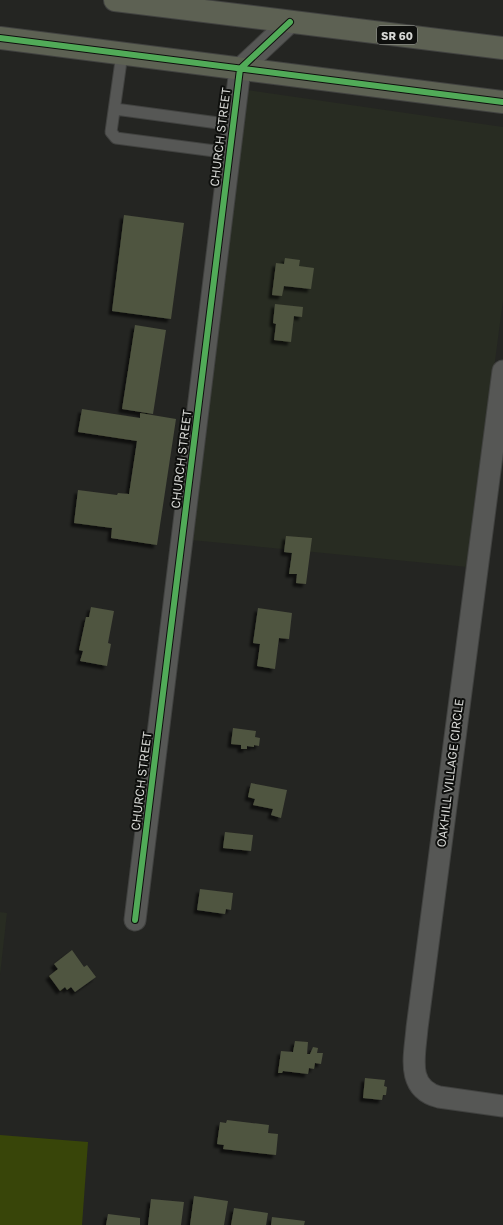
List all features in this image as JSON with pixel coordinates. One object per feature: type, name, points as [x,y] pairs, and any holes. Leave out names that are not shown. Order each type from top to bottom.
[{"type":"highway","name":"SR 60","points":[[115,0],[143,2],[290,22],[503,48]]},
{"type":"highway","points":[[0,38],[503,102]]},
{"type":"street","points":[[240,69],[290,22]]},
{"type":"street","name":"CHURCH STREET","points":[[135,920],[240,69]]},
{"type":"street","name":"OAKHILL VILLAGE CIRCLE","points":[[503,372],[417,1028],[414,1072],[421,1087],[429,1095],[503,1106]]},
{"type":"lane","points":[[122,54],[111,132],[116,138],[230,153]]},
{"type":"lane","points":[[114,109],[233,125]]},
{"type":"shaded area","points":[[247,90],[503,127],[503,300],[468,567],[191,540]]},
{"type":"shaded area","points":[[0,912],[7,913],[0,975]]},
{"type":"green space","points":[[0,1135],[88,1142],[82,1225],[0,1225]]},
{"type":"building","points":[[124,215],[184,223],[171,319],[112,311]]},
{"type":"building","points":[[285,258],[300,260],[299,266],[314,268],[311,289],[284,286],[282,296],[272,295],[276,263],[284,264]]},
{"type":"building","points":[[275,304],[303,307],[302,317],[294,316],[291,342],[274,340],[276,324],[273,323]]},
{"type":"building","points":[[135,325],[166,330],[153,414],[122,409]]},
{"type":"building","points":[[82,409],[140,418],[140,413],[176,419],[157,545],[111,538],[112,528],[74,523],[78,490],[117,495],[118,493],[129,494],[137,441],[78,432]]},
{"type":"building","points":[[286,536],[312,538],[306,584],[296,583],[297,574],[289,574],[292,553],[284,552]]},
{"type":"building","points":[[91,607],[114,611],[108,643],[111,644],[107,666],[80,661],[83,651],[79,650],[86,617],[89,617]]},
{"type":"building","points":[[258,608],[292,613],[289,639],[279,638],[275,669],[257,666],[260,644],[253,643]]},
{"type":"building","points":[[233,728],[256,731],[255,737],[260,738],[259,746],[247,746],[247,749],[241,749],[241,745],[231,744]]},
{"type":"building","points":[[251,783],[287,790],[281,818],[271,815],[273,809],[253,805],[255,799],[248,797]]},
{"type":"building","points":[[225,832],[253,835],[251,851],[223,848]]},
{"type":"building","points":[[200,889],[233,893],[231,910],[226,909],[225,914],[197,910]]},
{"type":"building","points":[[72,950],[84,967],[87,965],[96,977],[75,992],[71,987],[67,990],[65,987],[60,991],[49,976],[58,969],[54,964]]},
{"type":"building","points":[[295,1041],[308,1042],[307,1054],[310,1054],[313,1047],[318,1048],[317,1053],[323,1053],[321,1064],[315,1063],[314,1069],[309,1068],[308,1074],[283,1071],[282,1073],[278,1073],[281,1051],[293,1052]]},
{"type":"building","points":[[365,1078],[385,1080],[384,1086],[387,1087],[386,1095],[383,1095],[382,1100],[363,1098]]},
{"type":"building","points":[[227,1120],[269,1125],[268,1133],[278,1134],[276,1155],[223,1149],[224,1145],[217,1144],[220,1122],[226,1123]]},
{"type":"building","points":[[194,1196],[228,1201],[224,1225],[190,1225]]},
{"type":"building","points":[[151,1199],[184,1202],[181,1225],[148,1225]]},
{"type":"building","points":[[234,1208],[268,1213],[266,1225],[231,1225]]},
{"type":"building","points":[[108,1214],[140,1218],[140,1225],[106,1225]]},
{"type":"building","points":[[272,1217],[305,1221],[304,1225],[271,1225]]},
{"type":"cycle path","points":[[135,920],[240,69],[290,22]]},
{"type":"cycle path","points":[[0,38],[503,102]]}]
